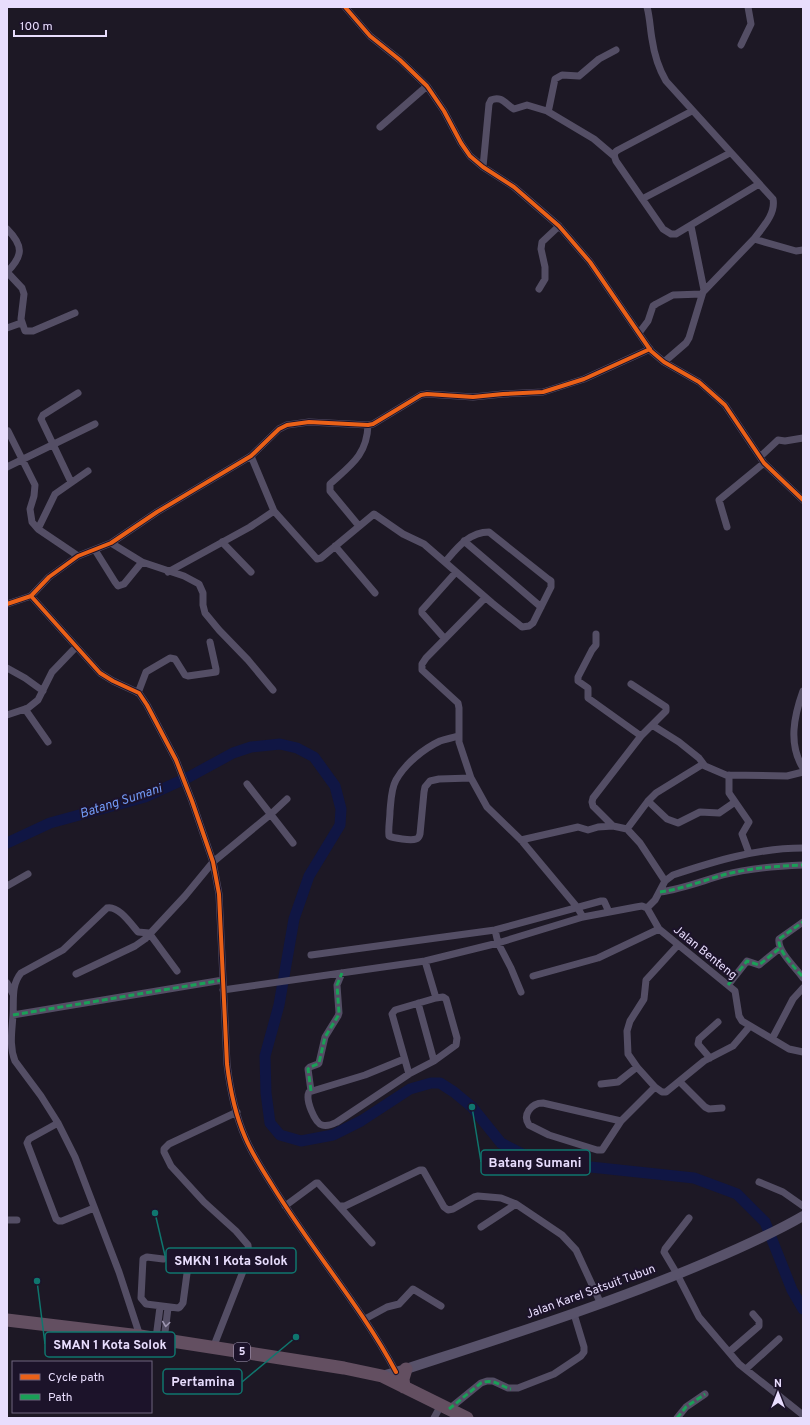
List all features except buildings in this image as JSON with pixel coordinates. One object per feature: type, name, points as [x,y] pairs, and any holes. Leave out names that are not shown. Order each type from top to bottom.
[{"type":"highway","name":"5","points":[[7,1320],[140,1336],[344,1368],[382,1376],[467,1418]]},
{"type":"highway","points":[[401,1371],[404,1388]]},
{"type":"street","points":[[345,7],[370,36],[400,60],[427,86],[444,111],[461,143],[470,156],[483,167],[514,187],[559,226],[590,262],[650,349],[664,362],[699,382],[725,405],[762,460],[803,500]]},
{"type":"street","points":[[647,7],[650,16],[652,39],[662,74],[666,81],[773,199],[774,206],[771,215],[754,239],[703,292],[689,338],[686,343],[664,362]]},
{"type":"street","points":[[741,45],[751,24],[748,7]]},
{"type":"street","points":[[547,111],[549,108],[555,78],[562,75],[578,76],[599,59],[616,50]]},
{"type":"street","points":[[380,127],[427,86]]},
{"type":"street","points":[[483,167],[489,104],[491,100],[501,98],[514,109],[527,105],[547,111],[594,139],[614,156],[663,229],[668,233],[676,234],[691,226],[759,184]]},
{"type":"street","points":[[614,156],[618,150],[692,111]]},
{"type":"street","points":[[642,199],[730,153]]},
{"type":"street","points":[[539,289],[545,279],[545,267],[541,249],[542,242],[559,226]]},
{"type":"street","points":[[691,226],[703,292]]},
{"type":"street","points":[[7,229],[20,247],[20,252],[16,262],[7,272],[22,288],[24,294],[21,323],[25,331],[30,332],[75,313]]},
{"type":"street","points":[[754,239],[796,251],[803,250]]},
{"type":"street","points":[[639,333],[648,321],[653,306],[656,304],[673,295],[703,292]]},
{"type":"street","points":[[7,328],[21,323]]},
{"type":"street","points":[[7,604],[31,596],[49,577],[78,556],[111,543],[157,512],[250,456],[279,429],[292,423],[309,422],[373,424],[424,394],[473,397],[543,392],[595,374],[650,349]]},
{"type":"street","points":[[71,482],[41,417],[78,393]]},
{"type":"street","points":[[7,467],[95,424]]},
{"type":"street","points":[[359,526],[330,491],[330,484],[356,460],[366,446],[368,425]]},
{"type":"street","points":[[8,431],[36,488],[30,509],[32,522],[38,529],[78,556]]},
{"type":"street","points":[[727,527],[719,500],[762,460],[778,440],[785,441],[803,438]]},
{"type":"street","points":[[250,456],[274,511],[316,558],[321,558],[374,514],[403,534],[424,544],[485,598],[522,627],[529,626],[533,623],[551,587],[551,582],[548,579],[492,533],[486,532],[464,541],[445,562]]},
{"type":"street","points":[[38,529],[55,494],[88,471]]},
{"type":"street","points":[[168,572],[250,527],[274,511]]},
{"type":"street","points":[[464,541],[541,607]]},
{"type":"street","points":[[222,542],[251,572]]},
{"type":"street","points":[[111,543],[142,562],[168,572],[184,576],[199,584],[203,593],[205,613],[273,690]]},
{"type":"street","points":[[335,546],[375,593]]},
{"type":"street","points":[[95,550],[118,586],[124,584],[142,562]]},
{"type":"street","points":[[445,639],[422,613],[422,610],[456,572]]},
{"type":"street","points":[[31,596],[100,673],[113,682],[138,693],[147,705],[176,760],[214,862],[219,894],[227,1064],[230,1091],[244,1136],[285,1206],[401,1371]]},
{"type":"street","points":[[485,598],[426,658],[422,664],[422,667],[424,673],[458,703],[458,736],[471,778],[488,806],[521,840],[583,916]]},
{"type":"street","points":[[596,634],[596,645],[592,650],[578,680],[588,688],[588,698],[641,736]]},
{"type":"street","points":[[138,693],[146,672],[172,657],[175,659],[185,675],[188,676],[216,672],[210,642]]},
{"type":"street","points":[[7,715],[25,709],[38,700],[52,672],[76,647]]},
{"type":"street","points":[[7,668],[25,678],[43,692]]},
{"type":"street","points":[[613,826],[593,806],[592,800],[641,736],[666,711],[666,707],[631,684]]},
{"type":"street","points":[[803,691],[795,716],[793,732],[795,749],[803,768]]},
{"type":"street","points":[[25,709],[48,742]]},
{"type":"street","points":[[652,725],[679,742],[699,758],[707,767],[729,775],[743,774],[787,776],[803,772]]},
{"type":"street","points":[[458,736],[441,741],[431,746],[416,757],[401,772],[393,788],[389,836],[393,838],[415,840],[419,838],[424,792],[430,781],[434,779],[471,778]]},
{"type":"street","points":[[627,829],[648,801],[660,790],[703,764]]},
{"type":"street","points":[[729,775],[728,791],[749,822],[742,834],[750,852]]},
{"type":"street","points":[[247,784],[293,843]]},
{"type":"street","points":[[76,974],[135,946],[145,939],[214,862],[288,798]]},
{"type":"street","points":[[648,801],[667,819],[678,823],[700,812],[719,813],[735,802]]},
{"type":"street","points":[[521,840],[578,827],[588,830],[598,827],[613,826],[627,829],[640,842],[665,881]]},
{"type":"street","points":[[223,990],[425,961],[498,943],[583,916],[642,906],[647,908],[655,900],[665,881],[668,878],[678,874],[750,852],[803,848]]},
{"type":"street","points":[[660,892],[678,890],[740,871],[779,866],[803,866]]},
{"type":"street","points":[[7,886],[28,874]]},
{"type":"street","points":[[311,955],[495,930],[604,901],[609,912]]},
{"type":"street","points":[[140,1336],[119,1272],[75,1157],[58,1123],[12,1055],[13,994],[17,978],[21,973],[63,950],[107,908],[113,907],[117,909],[138,932],[149,933],[177,971]]},
{"type":"street","name":"Jalan Benteng","points":[[647,908],[659,929],[735,991],[739,1016],[742,1021],[788,1050],[803,1052]]},
{"type":"street","points":[[803,922],[778,941],[780,948],[803,977]]},
{"type":"street","points":[[533,976],[598,958],[659,929]]},
{"type":"street","points":[[495,930],[498,943],[521,992]]},
{"type":"street","points":[[678,945],[648,977],[645,983],[644,999],[628,1027],[628,1054],[637,1067],[655,1087],[662,1092],[666,1092],[704,1061],[733,1046],[750,1026]]},
{"type":"street","points":[[728,985],[747,961],[759,965],[780,948]]},
{"type":"street","points":[[425,961],[436,998]]},
{"type":"street","points":[[311,1091],[308,1069],[319,1063],[325,1037],[338,1016],[337,985],[342,973]]},
{"type":"street","points":[[13,1015],[223,980]]},
{"type":"street","points":[[7,983],[13,994]]},
{"type":"street","points":[[772,1039],[793,999],[803,988]]},
{"type":"street","points":[[404,1059],[365,1075],[311,1091],[307,1095],[308,1102],[319,1123],[328,1126],[338,1122],[409,1074],[453,1049],[457,1041],[446,999],[443,997],[395,1010],[392,1014],[409,1074]]},
{"type":"street","points":[[418,1003],[434,1061]]},
{"type":"street","points":[[710,1058],[698,1042],[699,1039],[718,1022]]},
{"type":"street","points":[[601,1084],[618,1082],[637,1067]]},
{"type":"street","points":[[680,1082],[704,1107],[722,1108]]},
{"type":"street","points":[[621,1121],[543,1103],[537,1104],[531,1108],[526,1118],[529,1125],[545,1134],[599,1151],[604,1148],[621,1121],[655,1087]]},
{"type":"street","points":[[213,1348],[249,1256],[248,1245],[236,1231],[204,1202],[171,1166],[164,1149],[169,1144],[237,1112]]},
{"type":"street","points":[[58,1123],[29,1139],[27,1143],[56,1219],[62,1221],[94,1208]]},
{"type":"street","points":[[338,1206],[347,1206],[422,1170],[424,1171],[444,1207],[448,1210],[453,1209],[468,1199],[478,1196],[500,1198],[516,1204],[562,1235],[571,1244],[581,1258],[601,1304]]},
{"type":"street","points":[[759,1182],[783,1192],[803,1206]]},
{"type":"street","points":[[285,1206],[318,1183],[372,1243]]},
{"type":"street","points":[[481,1228],[516,1204]]},
{"type":"street","name":"Jalan Karel Satsuit Tubun","points":[[382,1376],[601,1304],[678,1274],[752,1242],[803,1216]]},
{"type":"street","points":[[689,1218],[664,1250],[664,1254],[678,1274],[697,1315],[746,1369],[799,1415]]},
{"type":"street","points":[[7,1220],[17,1220]]},
{"type":"street","points":[[163,1259],[147,1257],[143,1259],[140,1295],[142,1301],[146,1304],[160,1307],[178,1308],[182,1305],[188,1267],[187,1264],[172,1260]]},
{"type":"street","points":[[365,1319],[387,1307],[398,1304],[413,1289],[441,1306]]},
{"type":"street","points":[[160,1307],[160,1339]]},
{"type":"street","points":[[160,1339],[168,1308]]},
{"type":"street","points":[[434,1418],[445,1407],[481,1383],[493,1381],[508,1388],[518,1388],[554,1374],[581,1356],[584,1352],[584,1347],[574,1314]]},
{"type":"street","points":[[729,1352],[759,1326],[759,1321],[753,1314]]},
{"type":"street","points":[[746,1369],[779,1339]]},
{"type":"street","points":[[677,1418],[684,1409],[705,1394]]},
{"type":"waterway","name":"Batang Sumani","points":[[7,843],[50,823],[145,797],[189,777],[233,753],[251,747],[280,744],[297,748],[314,757],[335,786],[341,809],[340,825],[309,876],[294,919],[279,1005],[265,1056],[266,1093],[270,1123],[280,1135],[301,1141],[333,1135],[361,1121],[410,1089],[431,1083],[440,1083],[472,1107],[501,1143],[530,1158],[553,1163],[694,1178],[737,1194],[765,1222],[792,1290],[803,1309]]},
{"type":"marked path","points":[[660,892],[684,887],[723,875],[753,869],[803,865]]},
{"type":"marked path","points":[[802,976],[791,964],[784,953],[779,943],[779,939],[803,922]]},
{"type":"marked path","points":[[728,985],[747,961],[759,965],[780,948]]},
{"type":"marked path","points":[[311,1091],[308,1069],[319,1063],[325,1037],[338,1016],[337,985],[342,973]]},
{"type":"marked path","points":[[13,1015],[223,980]]},
{"type":"marked path","points":[[449,1409],[481,1383],[489,1381],[511,1389]]},
{"type":"marked path","points":[[677,1418],[686,1407],[705,1394]]},
{"type":"cycle path","points":[[345,7],[370,36],[400,60],[427,86],[444,111],[461,143],[470,156],[483,167],[514,187],[559,226],[590,262],[651,351],[664,362],[699,382],[725,405],[764,463],[803,500]]},
{"type":"cycle path","points":[[7,604],[31,596],[49,577],[78,556],[111,543],[157,512],[251,456],[279,429],[287,425],[309,422],[373,424],[421,395],[427,394],[473,397],[543,392],[584,379],[650,349]]},
{"type":"cycle path","points":[[31,596],[100,673],[139,693],[147,705],[176,760],[213,862],[219,894],[227,1064],[233,1101],[241,1128],[254,1155],[287,1209],[352,1301],[396,1372]]},
{"type":"place","name":"Batang Sumani","points":[[472,1107]]},
{"type":"place","name":"SMKN 1 Kota Solok","points":[[155,1213]]},
{"type":"place","name":"SMAN 1 Kota Solok","points":[[37,1281]]},
{"type":"place","name":"Pertamina","points":[[296,1337]]}]
